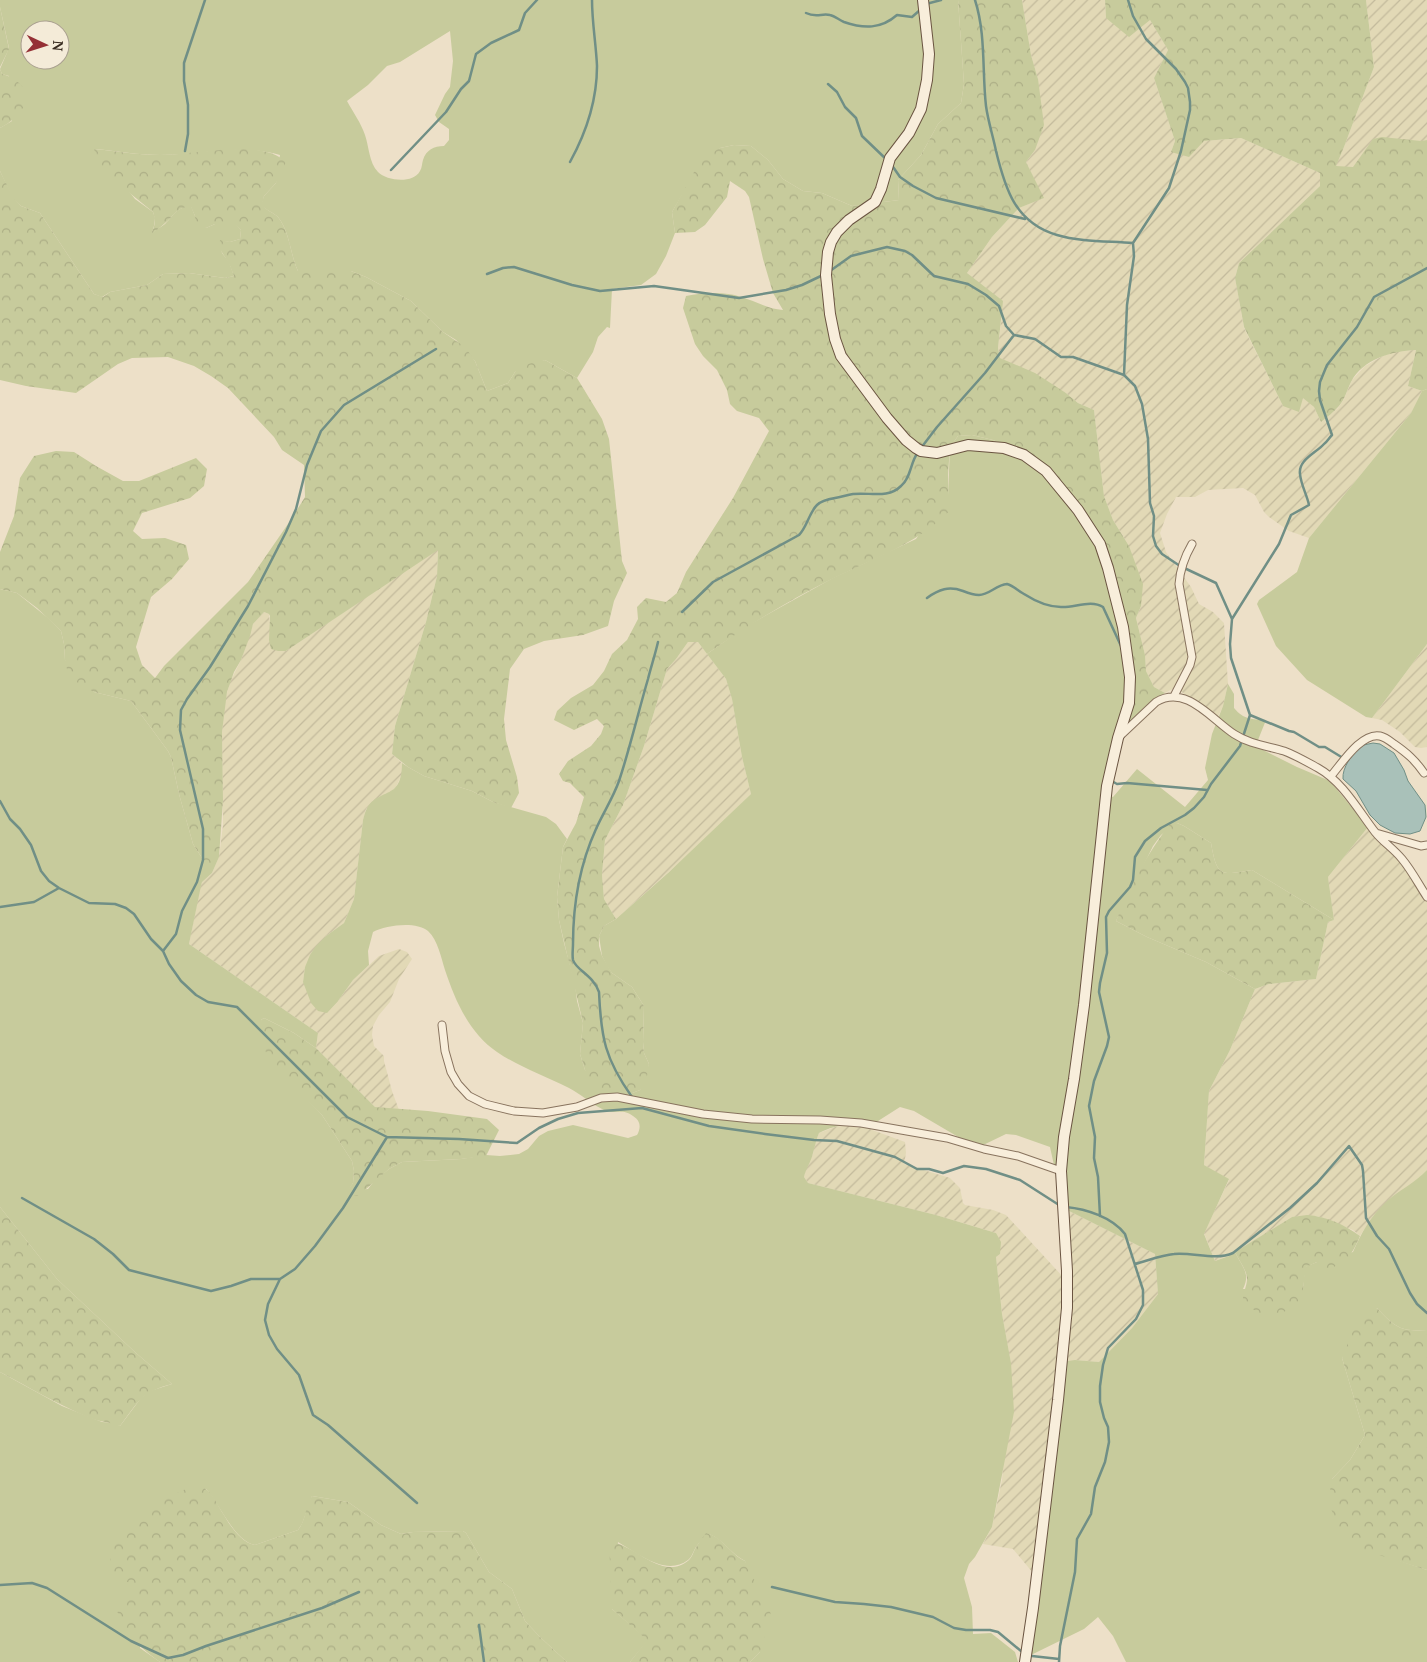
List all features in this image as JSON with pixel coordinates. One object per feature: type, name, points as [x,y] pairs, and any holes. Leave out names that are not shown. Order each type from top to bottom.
[{"type":"main road","points":[[923,0],[929,54],[927,80],[921,109],[909,133],[890,158],[875,202],[849,220],[837,232],[828,252],[826,275],[835,339],[842,356],[887,418],[906,440],[916,448],[921,451],[937,453],[968,445],[1004,448],[1033,460],[1046,471],[1078,510],[1100,544],[1123,627],[1130,677],[1128,708],[1110,770],[1104,810],[1084,1005],[1064,1137],[1061,1172],[1067,1271],[1067,1308],[1058,1400],[1025,1662]]},
{"type":"street","points":[[1174,696],[1190,665],[1192,657],[1179,584],[1186,554],[1192,544]]},
{"type":"street","points":[[1118,738],[1156,702],[1166,697],[1185,698],[1200,707],[1234,735],[1247,741],[1296,756],[1331,776],[1375,832],[1402,859],[1427,897]]},
{"type":"street","points":[[1331,776],[1357,746],[1368,738],[1376,736],[1385,738],[1409,754],[1424,773]]},
{"type":"street","points":[[1375,832],[1421,846],[1427,845]]},
{"type":"street","points":[[442,1025],[450,1072],[458,1084],[470,1096],[485,1104],[514,1111],[543,1113],[577,1107],[601,1098],[617,1097],[703,1114],[752,1119],[861,1123],[947,1138],[984,1149],[1018,1156],[1061,1172]]},
{"type":"shaded area","points":[[1022,0],[1105,0],[1106,18],[1150,20],[1168,50],[1154,78],[1175,141],[1171,152],[1204,141],[1241,138],[1320,173],[1320,186],[1239,263],[1235,278],[1244,328],[1283,406],[1303,397],[1314,407],[1321,422],[1338,408],[1352,380],[1365,366],[1394,351],[1416,350],[1408,386],[1422,391],[1411,413],[1309,538],[1289,531],[1269,517],[1264,512],[1255,495],[1243,488],[1208,490],[1195,497],[1176,497],[1160,533],[1166,552],[1191,587],[1199,604],[1213,612],[1224,623],[1228,684],[1223,706],[1216,721],[1176,687],[1165,693],[1154,687],[1146,671],[1145,655],[1136,618],[1141,606],[1129,546],[1113,520],[1104,496],[1094,410],[1078,403],[1066,393],[1000,358],[998,348],[1002,313],[967,273],[992,237],[1019,208],[1043,198],[1026,162],[1035,150],[1038,79],[1031,55]]},
{"type":"shaded area","points":[[1366,0],[1427,0],[1427,140],[1353,167],[1335,167],[1374,67]]},
{"type":"shaded area","points":[[438,549],[437,576],[426,622],[395,726],[392,754],[402,763],[402,774],[396,787],[388,794],[379,797],[366,809],[363,820],[354,899],[344,923],[326,936],[305,967],[303,982],[338,1001],[353,980],[379,956],[399,949],[407,952],[412,959],[399,979],[390,1002],[373,1026],[372,1035],[374,1046],[384,1056],[392,1091],[399,1110],[375,1107],[316,1048],[318,1033],[189,944],[201,883],[212,873],[219,857],[223,825],[222,732],[224,704],[230,682],[241,660],[253,624],[264,612],[269,614],[270,626],[286,651]]},
{"type":"shaded area","points":[[688,642],[698,642],[726,679],[732,699],[742,757],[751,794],[699,845],[616,919],[604,899],[602,875],[605,840],[623,805],[644,746],[667,669]]},
{"type":"shaded area","points":[[1427,644],[1427,747],[1421,748],[1415,747],[1400,732],[1382,720],[1372,718]]},
{"type":"shaded area","points":[[1368,827],[1427,888],[1427,1170],[1416,1181],[1387,1202],[1360,1236],[1353,1230],[1317,1216],[1292,1217],[1229,1256],[1215,1261],[1204,1233],[1229,1180],[1204,1165],[1209,1091],[1230,1050],[1255,989],[1269,984],[1316,979],[1328,922],[1334,920],[1328,877]]},
{"type":"shaded area","points":[[856,1124],[905,1142],[904,1164],[950,1178],[960,1188],[965,1205],[993,1210],[1006,1215],[1064,1278],[1061,1207],[1155,1254],[1158,1294],[1132,1328],[1099,1362],[1075,1360],[1033,1573],[1013,1549],[983,1544],[992,1527],[1002,1480],[1011,1363],[1002,1314],[996,1257],[1000,1254],[996,1233],[936,1215],[808,1183],[804,1177],[806,1167],[813,1154],[819,1133],[835,1127]]},
{"type":"green space","points":[[0,0],[958,0],[964,84],[961,103],[938,124],[921,155],[898,180],[899,200],[852,206],[822,193],[803,191],[783,179],[768,160],[751,146],[734,145],[720,148],[682,195],[672,212],[675,233],[666,256],[656,274],[641,285],[612,289],[610,328],[607,327],[598,337],[593,352],[577,378],[545,360],[515,372],[508,383],[487,391],[475,361],[456,340],[443,332],[411,301],[351,271],[298,271],[282,223],[278,217],[261,205],[264,196],[276,183],[280,155],[250,150],[220,150],[160,155],[95,149],[135,199],[153,212],[155,218],[152,233],[165,224],[179,210],[191,206],[195,216],[206,228],[215,224],[234,223],[241,230],[240,239],[230,242],[220,241],[222,253],[229,262],[234,276],[225,278],[189,273],[163,274],[147,285],[110,292],[102,297],[94,294],[40,213],[21,206],[13,199],[0,171],[0,128],[12,121],[9,76],[2,74],[0,69],[9,48]],"holes":[[[450,31],[453,61],[450,87],[435,115],[439,122],[449,129],[449,140],[444,146],[428,151],[424,157],[421,170],[412,178],[400,180],[382,175],[373,164],[363,131],[347,101],[368,85],[387,66],[400,62]]]},
{"type":"green space","points":[[958,0],[1022,0],[1031,55],[1038,79],[1044,125],[1035,150],[1026,162],[1044,198],[1019,208],[992,237],[967,273],[1003,301],[998,348],[1000,358],[1035,373],[1078,403],[1094,410],[1104,496],[1113,520],[1129,546],[1143,584],[1141,606],[1136,618],[1145,655],[1146,671],[1154,687],[1165,693],[1150,702],[1141,717],[1120,734],[1131,677],[1106,558],[1073,497],[1010,447],[993,440],[972,435],[958,436],[950,447],[948,475],[948,495],[953,507],[940,520],[896,549],[816,587],[784,605],[707,654],[698,642],[688,642],[667,669],[644,746],[623,805],[605,840],[602,875],[604,899],[616,919],[604,926],[599,936],[599,946],[602,956],[612,973],[632,987],[644,1006],[643,1042],[644,1053],[649,1064],[646,1082],[640,1090],[622,1097],[599,1089],[591,1083],[585,1070],[580,1054],[583,1023],[559,920],[557,897],[563,847],[576,823],[584,797],[570,783],[563,781],[559,774],[568,761],[591,746],[601,734],[604,726],[597,719],[574,730],[554,720],[557,711],[571,698],[593,685],[604,671],[612,654],[627,640],[638,619],[637,607],[646,598],[666,602],[677,593],[686,572],[733,498],[769,431],[759,418],[737,411],[730,404],[727,390],[717,370],[703,356],[695,344],[683,308],[686,296],[706,293],[728,294],[783,310],[773,293],[749,197],[745,191],[730,181],[727,197],[705,225],[695,232],[675,233],[672,212],[694,172],[707,155],[720,148],[734,145],[751,146],[768,160],[783,179],[803,191],[822,193],[852,206],[899,200],[898,180],[921,155],[938,124],[961,103],[964,84]]},
{"type":"green space","points":[[1105,0],[1366,0],[1374,67],[1336,166],[1353,167],[1373,139],[1382,137],[1427,140],[1427,389],[1422,391],[1408,386],[1416,350],[1397,352],[1388,354],[1363,367],[1351,382],[1339,406],[1321,422],[1314,407],[1303,398],[1299,412],[1283,406],[1244,327],[1235,278],[1239,263],[1320,186],[1320,173],[1241,138],[1204,141],[1189,157],[1171,152],[1175,141],[1154,78],[1168,50],[1150,20],[1129,37],[1106,18]]},
{"type":"green space","points":[[0,7],[9,49],[0,67]]},
{"type":"green space","points":[[0,69],[2,74],[12,78],[21,85],[27,99],[18,115],[0,128]]},
{"type":"green space","points":[[94,149],[135,154],[173,155],[244,149],[260,150],[275,155],[286,162],[276,183],[264,196],[262,205],[278,217],[282,223],[298,271],[351,271],[411,301],[443,332],[465,347],[475,361],[487,391],[508,383],[515,372],[523,365],[545,360],[577,378],[602,419],[609,439],[622,561],[627,573],[614,601],[608,626],[583,635],[544,641],[524,649],[510,669],[504,719],[506,740],[517,777],[519,793],[511,808],[493,802],[472,791],[424,776],[408,767],[392,754],[395,726],[426,622],[437,576],[438,550],[286,651],[271,649],[269,614],[264,612],[253,624],[241,660],[234,672],[227,692],[222,732],[223,800],[219,857],[212,873],[201,883],[202,858],[193,844],[168,751],[131,701],[94,692],[79,684],[68,674],[61,631],[37,608],[17,593],[0,589],[0,552],[14,516],[20,478],[34,456],[56,451],[74,452],[123,481],[139,481],[196,458],[207,469],[204,486],[190,498],[142,513],[133,531],[142,539],[165,538],[186,545],[189,559],[172,579],[151,597],[136,647],[142,665],[155,678],[164,666],[248,582],[305,497],[304,465],[282,450],[274,437],[228,388],[194,366],[168,357],[132,358],[118,364],[76,393],[26,386],[0,380],[0,171],[14,199],[21,206],[40,213],[94,294],[103,297],[110,292],[147,285],[163,274],[189,273],[225,278],[234,276],[221,250],[220,240],[230,242],[240,239],[241,230],[234,224],[215,224],[206,228],[196,225],[191,207],[186,207],[179,210],[151,234],[155,223],[153,212],[110,177],[99,164]]},
{"type":"green space","points":[[1427,389],[1427,644],[1372,718],[1366,717],[1307,680],[1276,646],[1257,604],[1259,600],[1297,572],[1309,538],[1411,413],[1422,391]]},
{"type":"green space","points":[[972,435],[993,440],[1042,463],[1106,558],[1131,677],[1102,792],[1113,797],[1137,769],[1185,807],[1208,780],[1205,768],[1212,734],[1223,706],[1228,684],[1234,694],[1234,708],[1241,715],[1248,718],[1266,720],[1258,740],[1259,748],[1330,781],[1368,827],[1328,877],[1334,920],[1252,870],[1233,873],[1222,871],[1216,863],[1211,843],[1177,823],[1161,835],[1153,846],[1116,921],[1147,937],[1206,962],[1255,989],[1230,1050],[1209,1091],[1204,1165],[1229,1179],[1204,1234],[1215,1261],[1235,1252],[1246,1274],[1243,1289],[1303,1289],[1305,1267],[1353,1252],[1367,1225],[1381,1207],[1427,1170],[1427,1330],[1410,1330],[1399,1327],[1377,1308],[1342,1358],[1365,1435],[1350,1460],[1332,1479],[1400,1561],[1427,1570],[1427,1662],[1126,1662],[1113,1636],[1098,1617],[1084,1629],[1031,1655],[1062,1362],[1075,1360],[1099,1362],[1132,1328],[1158,1294],[1155,1254],[1061,1207],[1050,1147],[1016,1135],[1006,1134],[977,1148],[914,1111],[900,1107],[867,1128],[843,1126],[819,1133],[804,1177],[808,1183],[936,1215],[996,1233],[1001,1242],[1000,1254],[996,1257],[1002,1314],[1011,1363],[1014,1412],[992,1527],[969,1564],[964,1578],[972,1607],[973,1634],[991,1633],[1015,1652],[1018,1662],[750,1662],[760,1652],[745,1561],[709,1534],[699,1543],[688,1560],[679,1565],[670,1566],[652,1562],[618,1542],[612,1609],[648,1640],[630,1662],[567,1662],[525,1621],[512,1589],[489,1572],[463,1531],[401,1534],[381,1525],[348,1502],[312,1496],[298,1530],[255,1545],[240,1537],[206,1489],[136,1585],[140,1648],[160,1662],[0,1662],[0,1372],[62,1406],[102,1422],[115,1423],[120,1426],[141,1398],[150,1391],[172,1384],[57,1279],[0,1207],[0,589],[17,593],[48,618],[61,631],[65,660],[94,692],[131,701],[168,751],[193,844],[202,858],[202,881],[189,944],[318,1033],[316,1048],[294,1033],[264,1018],[261,1020],[304,1096],[322,1115],[352,1161],[354,1171],[353,1183],[348,1191],[368,1189],[374,1181],[389,1169],[402,1162],[519,1154],[528,1149],[539,1136],[548,1131],[573,1125],[628,1138],[637,1135],[640,1127],[638,1120],[629,1114],[604,1110],[569,1088],[505,1057],[487,1044],[464,1015],[449,981],[437,944],[428,931],[423,928],[401,925],[385,927],[373,932],[368,951],[369,965],[353,980],[338,1001],[327,1013],[318,1011],[311,1003],[303,982],[305,967],[316,946],[344,923],[354,899],[365,812],[372,802],[389,792],[398,783],[402,763],[424,776],[472,791],[493,802],[546,817],[556,824],[567,839],[563,847],[557,897],[559,920],[583,1023],[580,1054],[585,1070],[622,1097],[640,1090],[649,1064],[644,1053],[643,1042],[644,1006],[632,987],[612,973],[607,966],[602,956],[599,936],[604,926],[616,919],[668,873],[751,794],[742,757],[732,699],[726,679],[707,654],[745,627],[833,578],[916,539],[948,495],[950,447],[958,436]]},
{"type":"green space","points":[[1177,823],[1211,843],[1216,863],[1222,872],[1233,873],[1252,870],[1334,920],[1328,922],[1316,979],[1269,984],[1255,989],[1206,962],[1147,937],[1116,921],[1146,859],[1170,824]]},
{"type":"green space","points":[[264,1018],[294,1033],[316,1048],[375,1107],[428,1111],[487,1119],[499,1130],[486,1156],[402,1162],[389,1169],[358,1196],[344,1195],[353,1183],[354,1171],[352,1161],[322,1115],[270,1064],[263,1037],[261,1020]]},
{"type":"green space","points":[[0,1207],[57,1279],[172,1384],[147,1394],[120,1426],[78,1413],[0,1372]]},
{"type":"green space","points":[[1307,1215],[1335,1222],[1360,1236],[1348,1257],[1339,1264],[1327,1270],[1317,1262],[1306,1267],[1303,1289],[1296,1306],[1274,1315],[1262,1315],[1250,1307],[1243,1299],[1247,1276],[1235,1252],[1292,1217]]},
{"type":"green space","points":[[1377,1308],[1399,1327],[1410,1330],[1427,1330],[1427,1570],[1366,1551],[1340,1530],[1328,1502],[1332,1479],[1350,1460],[1365,1435],[1342,1358],[1358,1318]]},
{"type":"green space","points":[[194,1485],[200,1486],[209,1492],[237,1533],[250,1544],[255,1545],[298,1530],[303,1522],[312,1496],[348,1502],[381,1525],[401,1534],[463,1531],[489,1572],[512,1589],[525,1621],[567,1662],[160,1662],[137,1643],[121,1621],[114,1602],[135,1585],[120,1579],[113,1570],[110,1561],[116,1536],[144,1509]]},
{"type":"green space","points":[[706,1533],[717,1538],[745,1561],[771,1614],[760,1652],[750,1662],[630,1662],[647,1640],[612,1609],[609,1542],[629,1548],[659,1565],[669,1567],[679,1566],[689,1560]]},
{"type":"water","points":[[1373,743],[1380,744],[1394,753],[1408,781],[1425,805],[1426,817],[1420,831],[1410,834],[1395,833],[1380,825],[1370,815],[1356,791],[1343,779],[1346,766],[1359,746]]},
{"type":"waterway","points":[[185,151],[188,134],[188,105],[184,81],[184,63],[205,0]]},
{"type":"waterway","points":[[391,170],[446,112],[461,89],[469,81],[476,54],[491,43],[519,30],[525,13],[537,0]]},
{"type":"waterway","points":[[570,162],[586,128],[595,91],[597,66],[592,0]]},
{"type":"waterway","points":[[926,4],[941,0]]},
{"type":"waterway","points":[[975,0],[981,26],[987,112],[1003,178],[1014,202],[1031,222],[1057,235],[1085,240],[1133,243]]},
{"type":"waterway","points":[[1124,375],[1127,305],[1134,256],[1133,243],[1169,188],[1181,151],[1190,110],[1188,88],[1185,82],[1176,69],[1146,39],[1133,16],[1128,0]]},
{"type":"waterway","points":[[806,13],[830,15],[844,22],[865,27],[885,23],[897,15],[912,17],[920,10]]},
{"type":"waterway","points":[[828,84],[837,92],[845,107],[856,118],[862,136],[887,160]]},
{"type":"waterway","points":[[891,164],[900,177],[936,198],[1025,219]]},
{"type":"waterway","points":[[830,271],[851,256],[887,247],[905,251],[912,255],[934,276],[968,284],[986,295],[999,306],[1006,326],[1014,335],[1035,339],[1061,357],[1073,357],[1124,375],[1135,386],[1142,404],[1148,439],[1150,503],[1154,516],[1153,536],[1156,546],[1162,554],[1180,566],[1216,583],[1232,619],[1231,658],[1250,715],[1240,746],[1194,808],[1161,828],[1145,841],[1135,857],[1133,880],[1130,887],[1106,917],[1107,953],[1099,992],[1109,1037],[1094,1081],[1089,1106],[1095,1137],[1094,1158],[1098,1177],[1100,1216]]},
{"type":"waterway","points":[[487,274],[503,268],[514,267],[572,285],[600,291],[654,286],[739,298],[786,290],[823,275]]},
{"type":"waterway","points":[[1232,619],[1279,544],[1291,515],[1309,505],[1300,469],[1305,461],[1332,435],[1320,400],[1319,391],[1320,382],[1327,365],[1357,327],[1374,297],[1427,268]]},
{"type":"waterway","points":[[921,448],[985,373],[1014,335]]},
{"type":"waterway","points":[[163,951],[176,934],[182,911],[197,882],[203,860],[203,829],[180,730],[181,710],[248,606],[286,532],[296,509],[307,465],[321,431],[344,405],[436,349]]},
{"type":"waterway","points":[[682,612],[713,582],[799,535],[814,508],[821,502],[853,494],[885,494],[896,490],[907,479],[918,452]]},
{"type":"waterway","points":[[927,598],[936,592],[949,589],[958,589],[975,595],[983,595],[999,586],[1007,584],[1033,599],[1051,606],[1098,605],[1103,607],[1121,646]]},
{"type":"waterway","points":[[632,1097],[616,1071],[606,1048],[601,1022],[599,992],[593,981],[577,967],[573,960],[573,930],[578,885],[590,842],[619,781],[658,642]]},
{"type":"waterway","points":[[1250,715],[1294,732],[1319,747],[1325,747],[1343,758]]},
{"type":"waterway","points":[[1110,780],[1117,784],[1127,783],[1207,790]]},
{"type":"waterway","points":[[0,801],[10,819],[31,845],[41,871],[49,881],[89,903],[115,904],[126,908],[134,914],[151,939],[163,951],[169,964],[181,981],[196,995],[208,1002],[237,1007],[347,1117],[387,1137],[517,1143],[539,1128],[558,1119],[578,1113],[642,1108],[709,1126],[814,1140],[837,1141],[895,1157],[917,1169],[929,1169],[943,1173],[964,1166],[986,1169],[1020,1180],[1059,1205]]},
{"type":"waterway","points":[[0,907],[34,902],[59,888]]},
{"type":"waterway","points":[[387,1137],[343,1208],[315,1246],[295,1269],[280,1279],[268,1304],[265,1320],[269,1335],[277,1349],[299,1375],[313,1415],[328,1425],[417,1503]]},
{"type":"waterway","points":[[1135,1264],[1174,1254],[1219,1256],[1233,1253],[1290,1208],[1317,1183],[1349,1146],[1362,1165],[1366,1218],[1377,1236],[1389,1249],[1417,1304],[1427,1313]]},
{"type":"waterway","points":[[22,1198],[94,1239],[129,1270],[211,1291],[251,1279],[280,1279]]},
{"type":"waterway","points":[[1059,1662],[1060,1646],[1075,1572],[1077,1539],[1091,1514],[1095,1487],[1105,1462],[1109,1442],[1108,1427],[1100,1402],[1103,1365],[1108,1348],[1136,1319],[1143,1305],[1143,1290],[1125,1234],[1113,1223],[1098,1215],[1066,1207]]},
{"type":"waterway","points":[[0,1585],[32,1583],[47,1588],[131,1641],[168,1658],[183,1655],[322,1608],[359,1592]]},
{"type":"waterway","points":[[772,1587],[835,1602],[891,1607],[933,1617],[954,1628],[998,1632],[1021,1651]]},
{"type":"waterway","points":[[479,1625],[484,1662]]},
{"type":"waterway","points":[[1032,1656],[1059,1659]]}]
